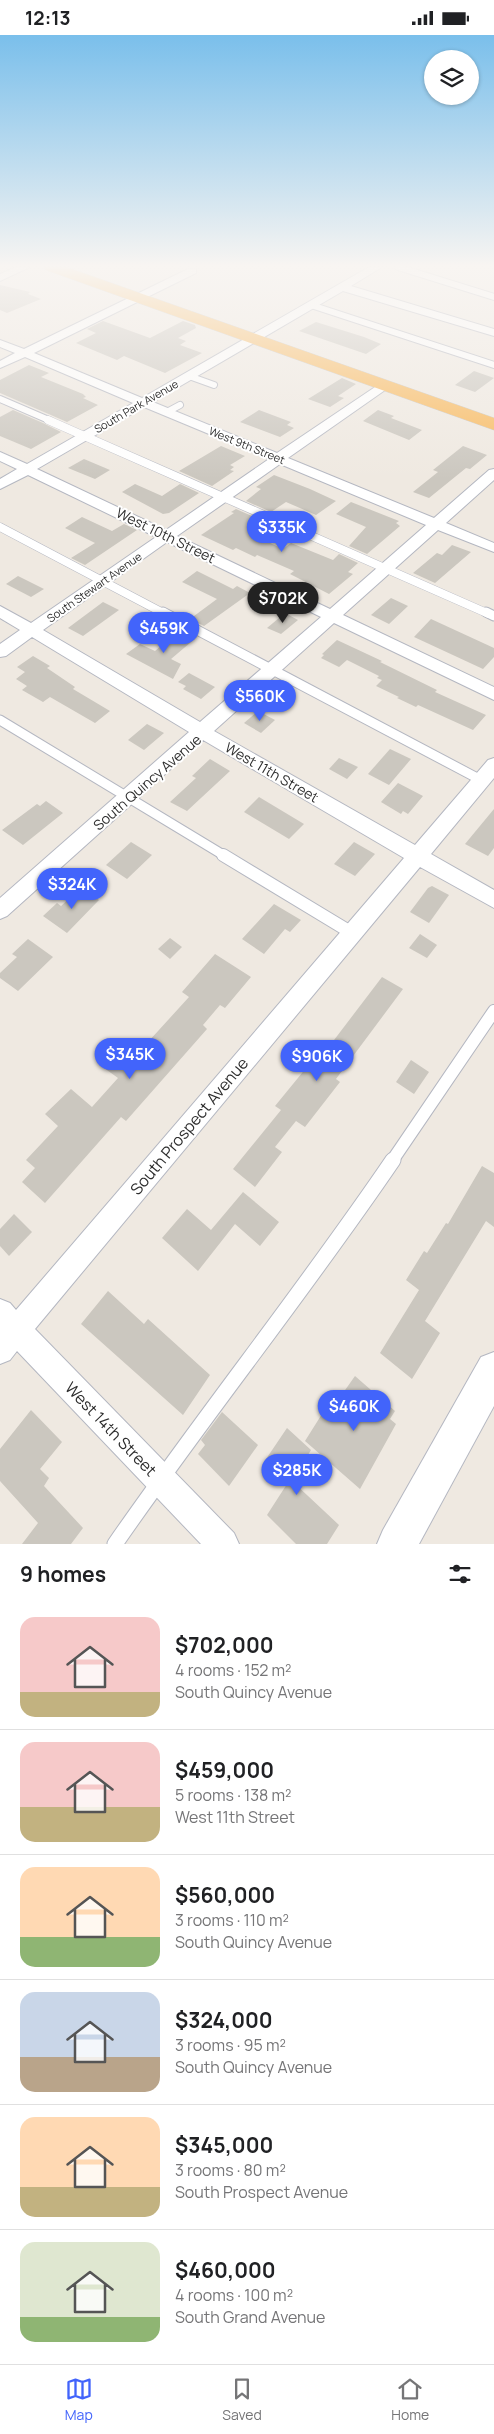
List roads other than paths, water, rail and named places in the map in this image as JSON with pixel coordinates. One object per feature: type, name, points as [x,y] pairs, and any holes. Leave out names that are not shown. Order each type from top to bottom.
[{"type":"highway","points":[[248,337],[494,425]]},
{"type":"street","points":[[0,365],[56,337]]},
{"type":"street","name":"South Park Avenue","points":[[0,485],[255,337]]},
{"type":"street","name":"West 9th Street","points":[[0,343],[494,548]]},
{"type":"street","name":"South Stewart Avenue","points":[[0,652],[384,385]]},
{"type":"street","name":"West 10th Street","points":[[0,455],[494,694]]},
{"type":"street","name":"South Quincy Avenue","points":[[0,910],[130,798],[494,473]]},
{"type":"street","name":"West 11th Street","points":[[0,611],[203,732],[494,900]]},
{"type":"street","name":"South Prospect Avenue","points":[[6,1331],[352,933],[488,772]]},
{"type":"street","name":"West 14th Street","points":[[6,1331],[160,1479],[223,1544]]},
{"type":"street","points":[[397,1544],[494,1370]]},
{"type":"lane","points":[[410,337],[494,365]]},
{"type":"lane","points":[[189,376],[214,385]]},
{"type":"lane","points":[[0,399],[225,496],[494,616]]},
{"type":"lane","points":[[167,412],[180,405]]},
{"type":"lane","points":[[0,527],[273,670],[488,772]]},
{"type":"lane","points":[[0,720],[352,933]]},
{"type":"lane","points":[[115,1544],[160,1479],[344,1233],[494,1011]]}]
